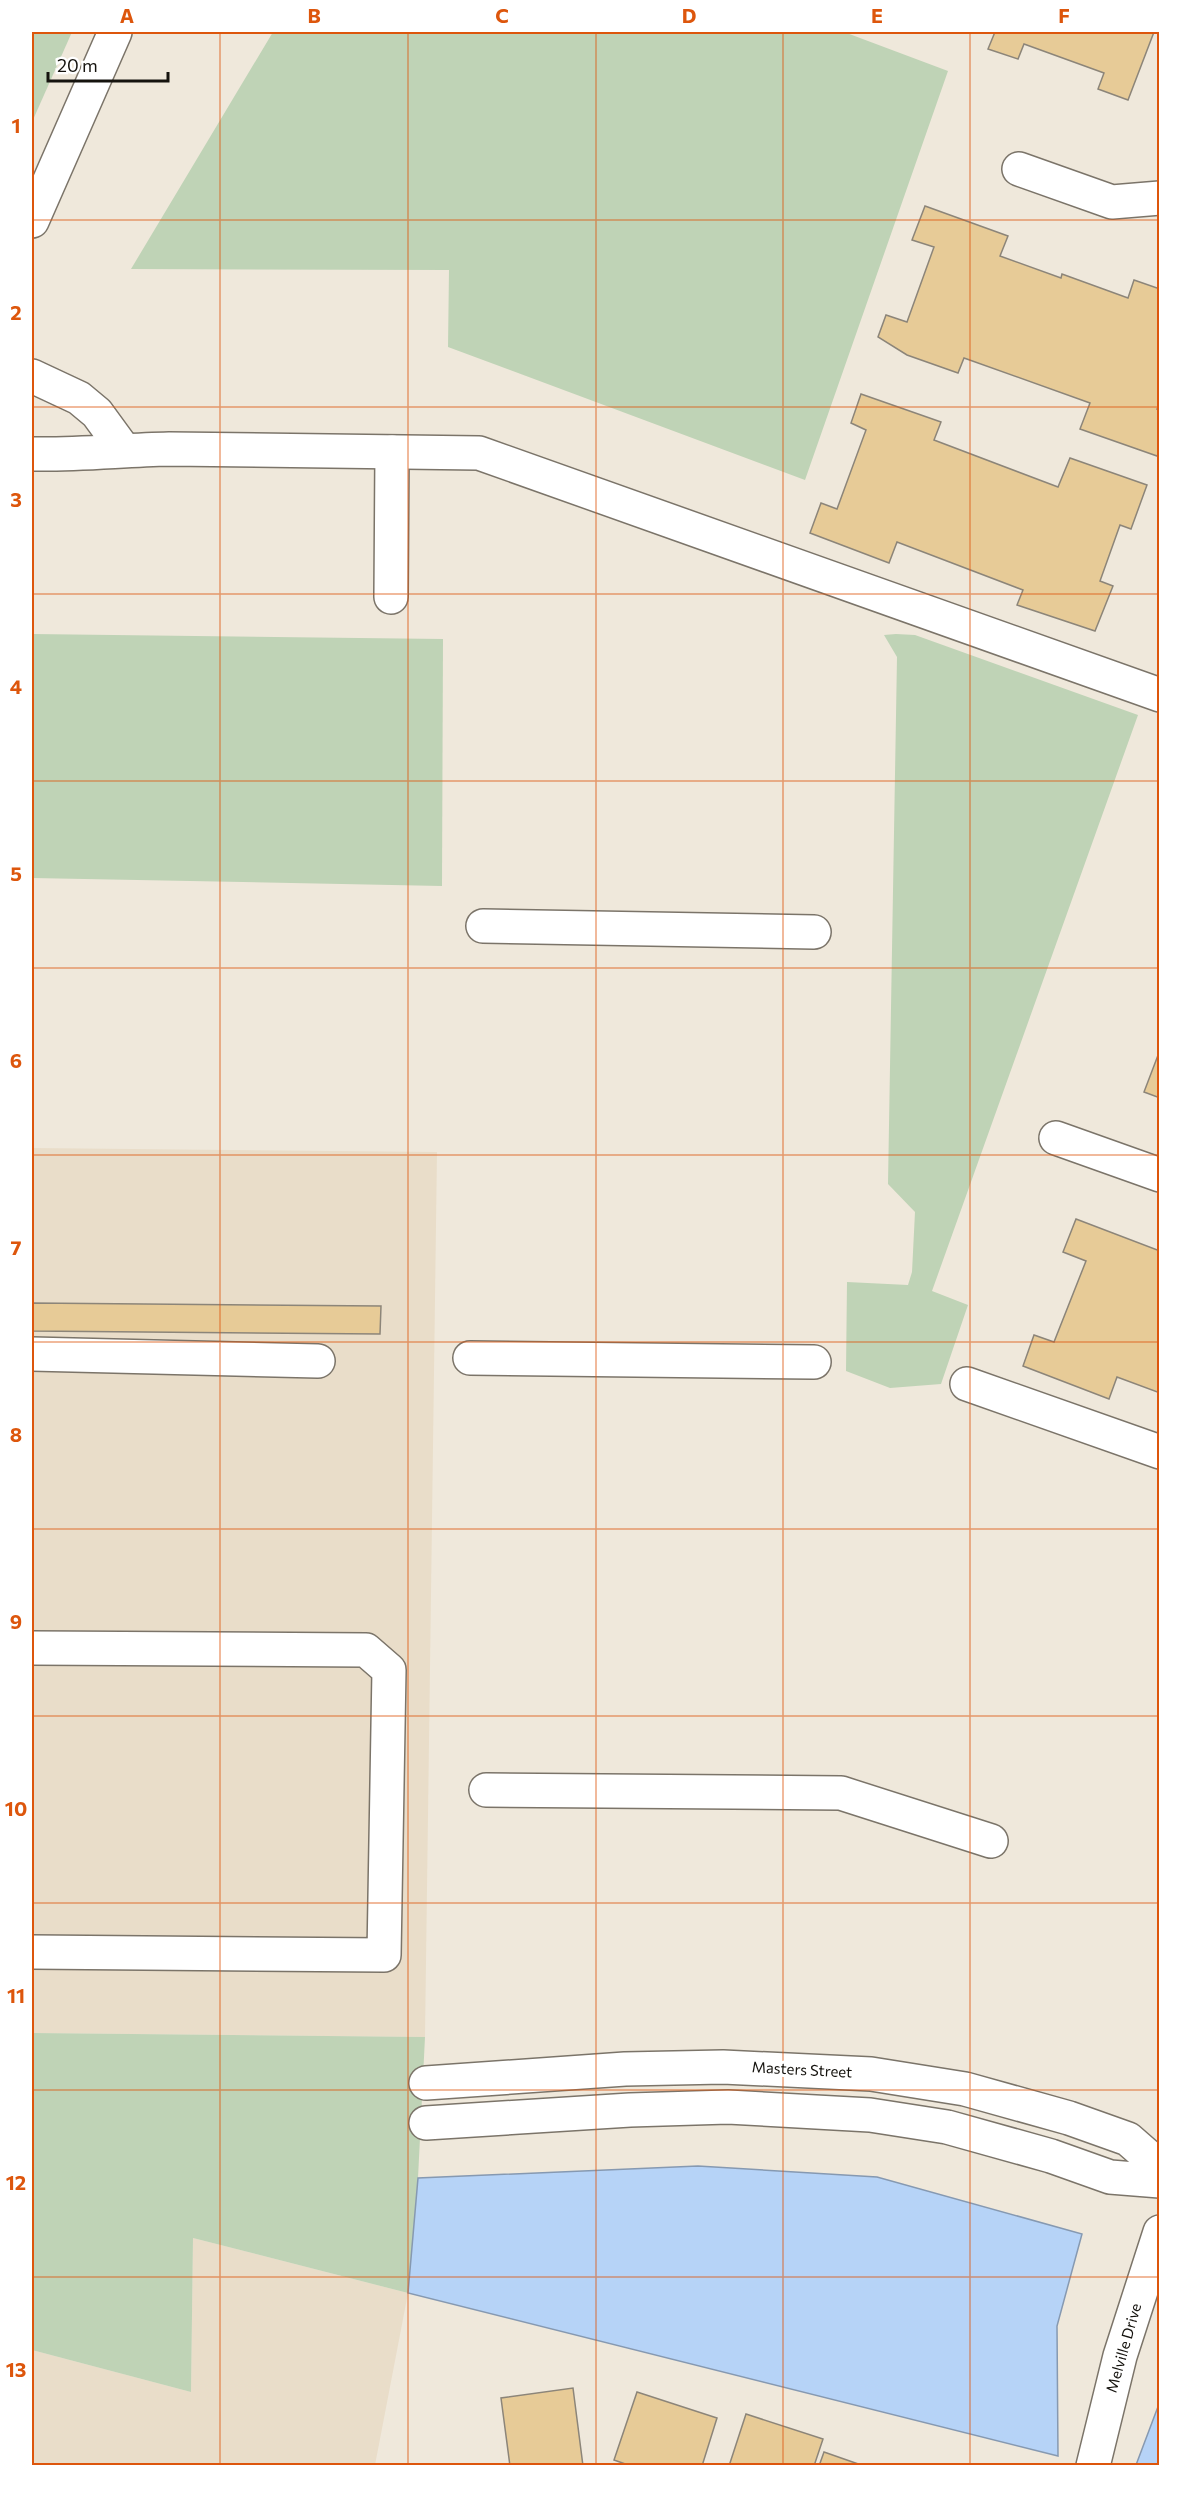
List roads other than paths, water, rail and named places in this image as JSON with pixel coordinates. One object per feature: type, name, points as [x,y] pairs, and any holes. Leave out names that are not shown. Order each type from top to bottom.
[{"type":"street","points":[[32,221],[115,32]]},
{"type":"street","points":[[1019,169],[1112,202],[1160,198]]},
{"type":"street","points":[[32,376],[79,398],[97,413],[124,450]]},
{"type":"street","points":[[32,454],[72,455],[124,450],[480,453],[1160,695]]},
{"type":"street","points":[[391,597],[392,452]]},
{"type":"street","points":[[483,926],[814,932]]},
{"type":"street","points":[[1056,1138],[1160,1175]]},
{"type":"street","points":[[32,1354],[318,1361]]},
{"type":"street","points":[[470,1358],[814,1362]]},
{"type":"street","points":[[967,1384],[1160,1452]]},
{"type":"street","points":[[32,1648],[366,1650],[389,1670],[384,1955],[32,1952]]},
{"type":"street","points":[[486,1790],[841,1793],[991,1842]]},
{"type":"street","name":"Masters Street","points":[[426,2083],[625,2069],[723,2067],[810,2069],[871,2074],[965,2090],[1069,2118],[1128,2139],[1160,2167]]},
{"type":"street","points":[[809,2110],[810,2069]]},
{"type":"street","points":[[870,2115],[871,2074]]},
{"type":"street","points":[[426,2124],[630,2110],[728,2107],[809,2110],[870,2115],[947,2127],[1051,2156],[1110,2177],[1160,2181]]},
{"type":"street","name":"Melville Drive","points":[[1093,2466],[1120,2356],[1160,2232]]},
{"type":"water","points":[[698,2166],[877,2177],[1082,2234],[1057,2326],[1058,2456],[408,2293],[418,2178]]},
{"type":"water","points":[[1159,2404],[1159,2465],[1136,2465]]}]
